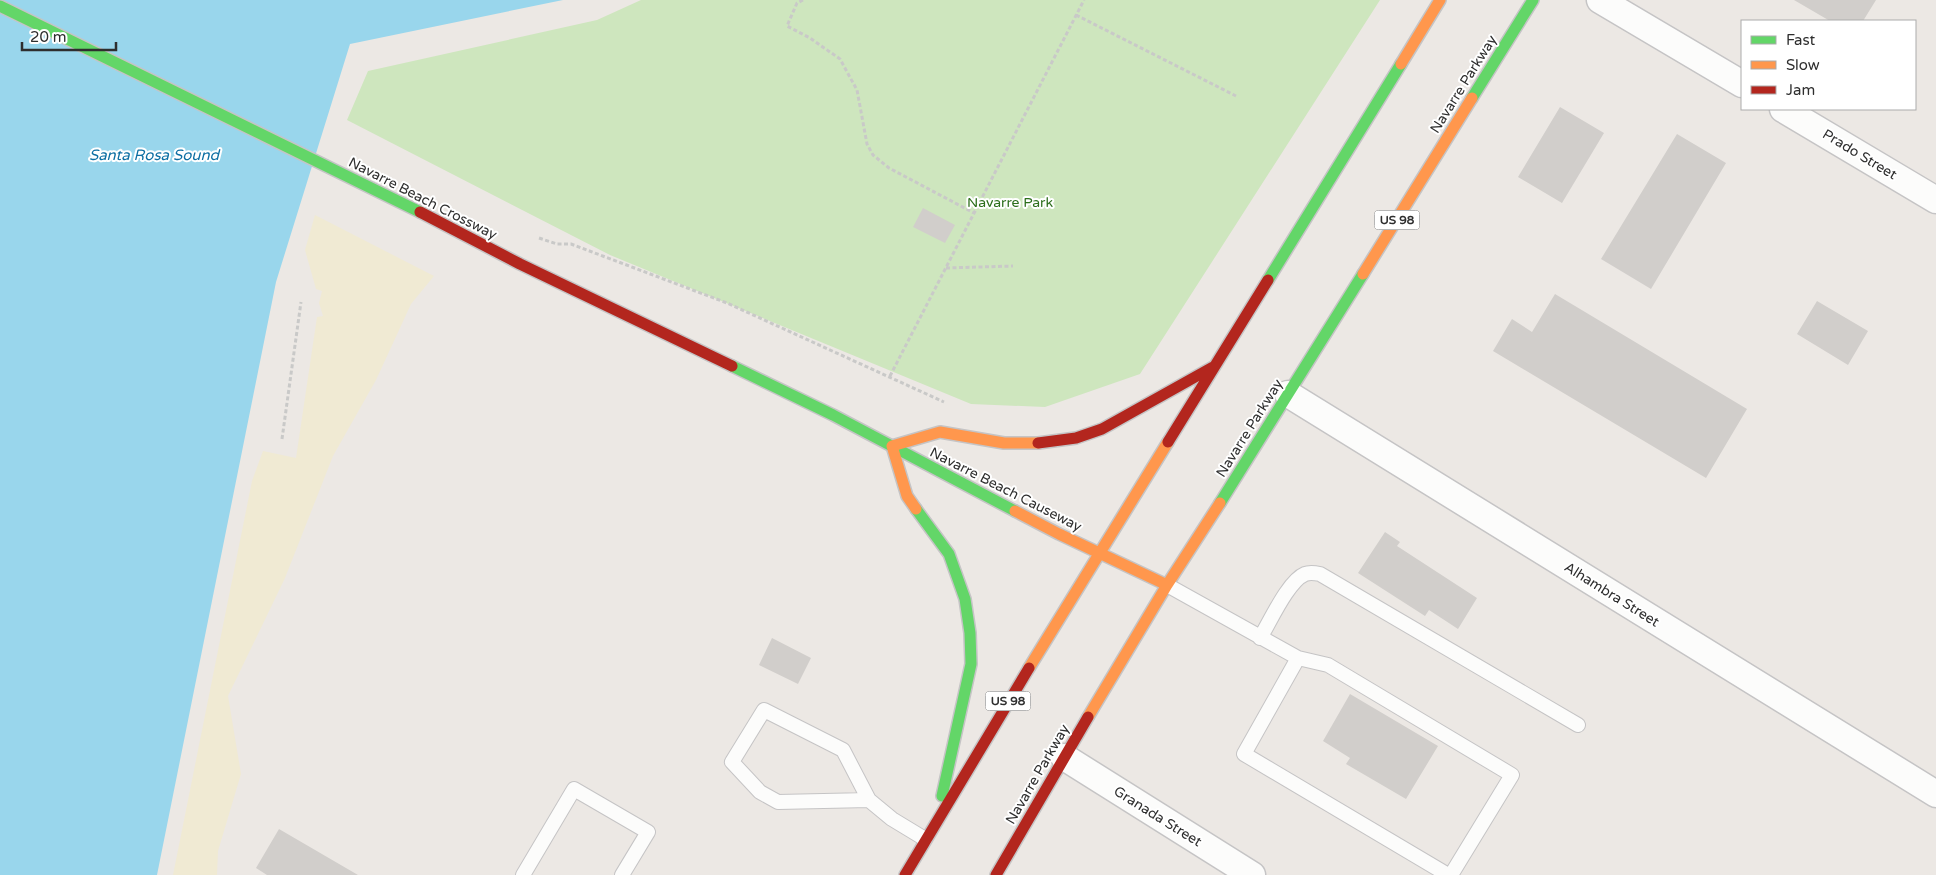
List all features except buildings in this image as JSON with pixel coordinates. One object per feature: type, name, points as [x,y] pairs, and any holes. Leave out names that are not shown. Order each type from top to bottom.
[{"type":"main road","name":"US 98","points":[[905,875],[938,817],[1099,553],[1440,0]]},
{"type":"main road","name":"Navarre Parkway","points":[[996,875],[1167,585],[1533,0]]},
{"type":"main road","name":"Navarre Beach Crossway","points":[[0,6],[432,218],[529,268],[833,415]]},
{"type":"main road","points":[[938,817],[971,664],[970,634],[965,599],[949,554],[907,496],[892,446],[940,432],[1004,444],[1048,443],[1076,438],[1102,429],[1214,366]]},
{"type":"main road","name":"Navarre Beach Causeway","points":[[833,415],[1099,553],[1167,585]]},
{"type":"street","points":[[1600,0],[1741,83]]},
{"type":"street","name":"Prado Street","points":[[1785,110],[1936,200]]},
{"type":"street","name":"Alhambra Street","points":[[1288,394],[1936,794]]},
{"type":"street","name":"Granada Street","points":[[1064,757],[1252,875]]},
{"type":"lane","points":[[1260,638],[1291,586],[1298,578],[1306,573],[1320,574],[1578,725]]},
{"type":"lane","points":[[1167,585],[1298,658],[1328,665],[1512,775],[1450,875],[1244,754],[1298,658]]},
{"type":"lane","points":[[869,800],[778,802],[760,792],[732,762],[764,710],[843,750],[869,800],[892,819],[925,839]]},
{"type":"lane","points":[[522,875],[574,789],[648,832],[622,875]]},
{"type":"path","points":[[803,0],[797,3],[787,26],[810,38],[840,59],[858,90],[867,144],[873,155],[889,168],[974,213]]},
{"type":"path","points":[[890,376],[1084,0]]},
{"type":"path","points":[[1076,15],[1236,96]]},
{"type":"path","points":[[558,244],[570,244],[726,303],[949,404]]},
{"type":"path","points":[[946,268],[1013,266]]},
{"type":"path","points":[[282,439],[302,302]]},
{"type":"green space","name":"Navarre Park","points":[[641,0],[1380,0],[1140,374],[1045,407],[971,404],[610,255],[347,120],[368,71],[597,20]]},
{"type":"sand","points":[[315,215],[434,276],[411,304],[376,380],[333,456],[285,578],[228,696],[241,774],[218,851],[217,875],[173,875],[252,481],[263,451],[296,458],[317,317],[323,316],[319,303],[322,291],[316,289],[305,250]]},
{"type":"water","name":"Santa Rosa Sound","points":[[0,0],[563,0],[350,44],[276,282],[157,875],[0,875]]},
{"type":"traffic: fast","points":[[1472,98],[1533,0]]},
{"type":"traffic: fast","points":[[0,6],[420,212]]},
{"type":"traffic: fast","points":[[1268,280],[1401,64]]},
{"type":"traffic: fast","points":[[1220,503],[1363,274]]},
{"type":"traffic: fast","points":[[732,366],[833,415],[1015,511]]},
{"type":"traffic: fast","points":[[916,509],[949,554],[965,599],[970,633],[971,664],[942,796]]},
{"type":"traffic: slow","points":[[1401,64],[1440,0]]},
{"type":"traffic: slow","points":[[1363,274],[1472,98]]},
{"type":"traffic: slow","points":[[916,509],[907,496],[892,446],[940,432],[1004,443],[1038,443]]},
{"type":"traffic: slow","points":[[1029,668],[1168,442]]},
{"type":"traffic: slow","points":[[1088,717],[1167,585],[1220,503]]},
{"type":"traffic: slow","points":[[1015,511],[1167,585]]},
{"type":"traffic: jam","points":[[420,212],[520,264],[732,366]]},
{"type":"traffic: jam","points":[[1168,442],[1268,280]]},
{"type":"traffic: jam","points":[[1038,443],[1076,438],[1102,429],[1213,367]]},
{"type":"traffic: jam","points":[[905,875],[1029,668]]},
{"type":"traffic: jam","points":[[996,875],[1088,717]]}]
